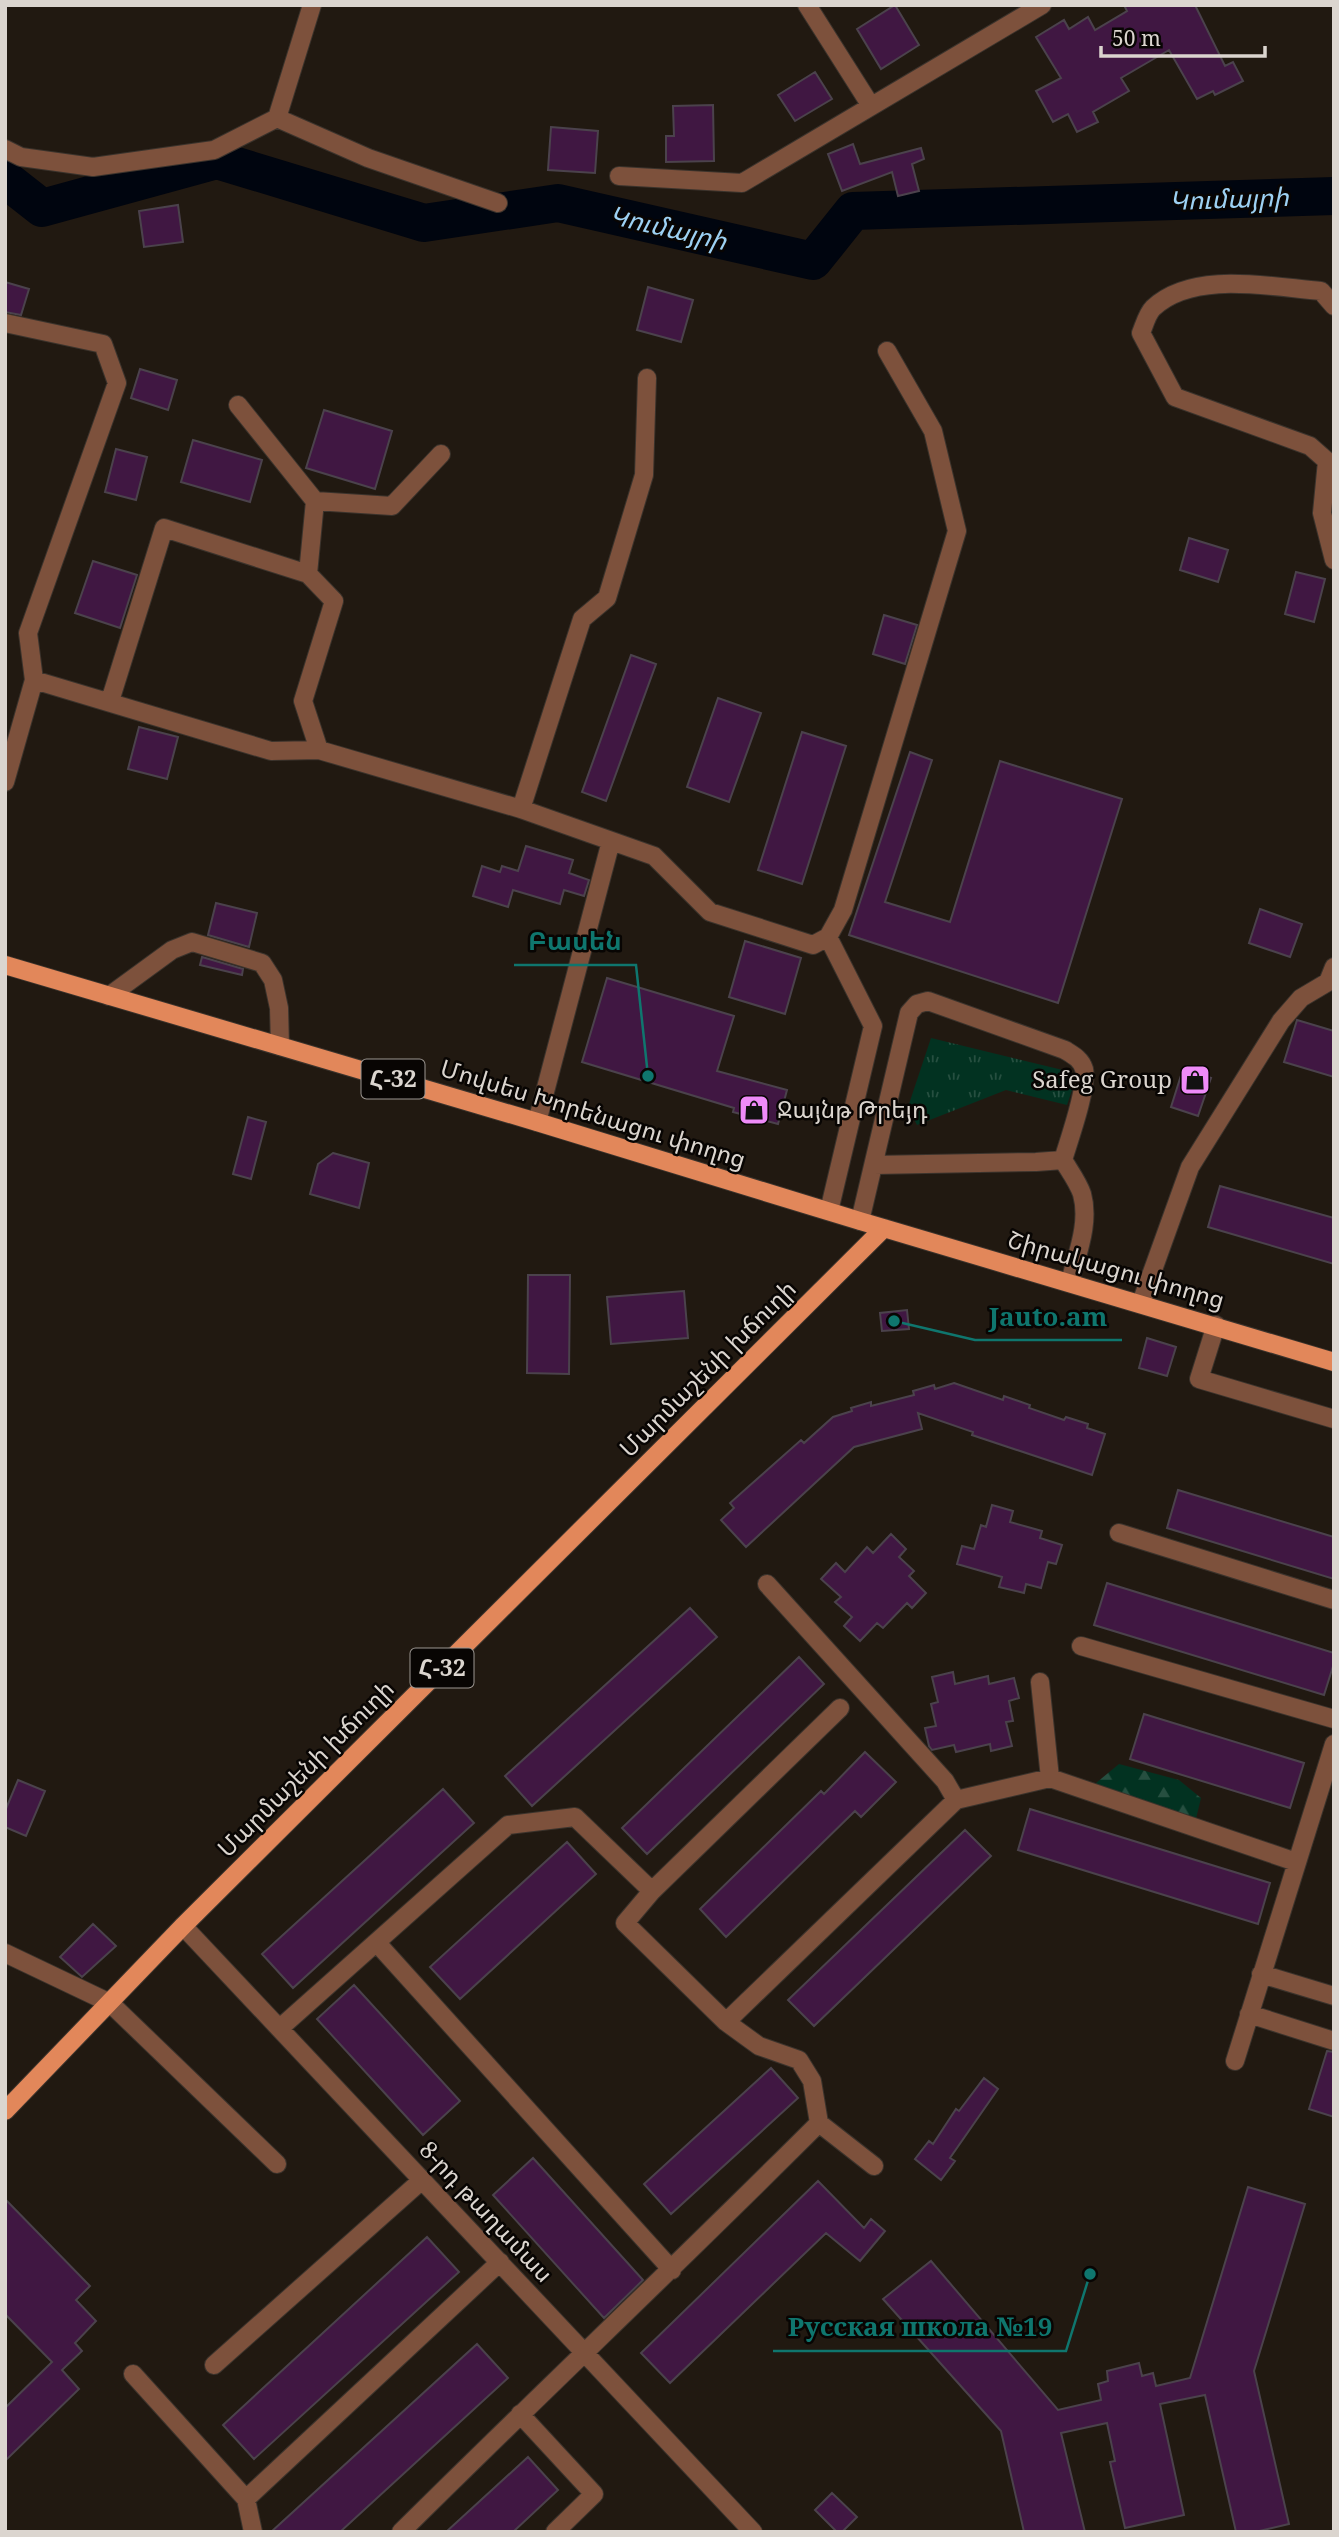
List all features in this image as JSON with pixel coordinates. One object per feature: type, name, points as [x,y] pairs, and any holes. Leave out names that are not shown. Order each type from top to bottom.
[{"type":"main road","name":"Մովսես Խորենացու փողոց","points":[[5,965],[884,1228]]},
{"type":"main road","name":"Շիրակացու փողոց","points":[[884,1228],[1334,1362]]},
{"type":"main road","name":"Մարմաշենի խճուղի","points":[[5,2111],[183,1926],[884,1228]]},
{"type":"street","points":[[5,149],[21,157],[93,167],[214,150],[277,118],[312,5]]},
{"type":"street","points":[[807,5],[871,106]]},
{"type":"street","points":[[619,176],[742,183],[1042,5]]},
{"type":"street","points":[[277,118],[368,158],[498,203]]},
{"type":"street","points":[[1334,306],[1321,291],[1209,284],[1175,295],[1151,309],[1141,333],[1175,397],[1310,446],[1327,461],[1322,513],[1334,560]]},
{"type":"street","points":[[5,323],[103,344],[117,383],[28,633],[34,680],[5,782]]},
{"type":"street","points":[[34,680],[271,751],[319,751],[521,809],[654,856],[710,912],[813,945],[828,937],[843,910],[957,531],[933,431],[887,351]]},
{"type":"street","points":[[521,809],[582,619],[607,598],[644,475],[647,378]]},
{"type":"street","points":[[238,405],[315,501],[308,574]]},
{"type":"street","points":[[315,501],[392,506],[441,454]]},
{"type":"street","points":[[110,701],[164,528],[308,574],[334,601],[303,701],[319,751]]},
{"type":"street","points":[[537,1122],[611,841]]},
{"type":"street","points":[[828,937],[873,1026],[829,1211]]},
{"type":"street","points":[[109,996],[173,950],[192,942],[262,963],[273,980],[279,1008],[280,1046]]},
{"type":"street","points":[[1141,1303],[1190,1167],[1281,1021],[1301,998],[1328,982],[1334,967]]},
{"type":"street","points":[[860,1221],[909,1013],[917,1004],[928,1001],[1065,1050],[1078,1058],[1084,1069],[1084,1084],[1063,1160],[1081,1192],[1085,1212],[1070,1282]]},
{"type":"street","points":[[874,1165],[1035,1163],[1063,1160]]},
{"type":"street","points":[[1216,1325],[1199,1379],[1334,1419]]},
{"type":"street","points":[[1119,1533],[1334,1600]]},
{"type":"street","points":[[767,1584],[945,1781],[956,1800]]},
{"type":"street","points":[[1081,1646],[1334,1719]]},
{"type":"street","points":[[1040,1682],[1051,1779]]},
{"type":"street","points":[[840,1708],[652,1891],[625,1923],[726,2022],[759,2046],[799,2060],[812,2081],[819,2123],[874,2165]]},
{"type":"street","points":[[1235,2061],[1334,1744]]},
{"type":"street","points":[[726,2022],[956,1800],[1051,1779],[1296,1862]]},
{"type":"street","points":[[280,2028],[508,1825],[575,1817],[652,1891]]},
{"type":"street","name":"8-րդ թաղամաս","points":[[183,1926],[753,2532]]},
{"type":"street","points":[[377,1943],[672,2270]]},
{"type":"street","points":[[5,1953],[110,2003],[277,2164]]},
{"type":"street","points":[[1261,1973],[1334,1996]]},
{"type":"street","points":[[1249,2014],[1334,2042]]},
{"type":"street","points":[[401,2532],[584,2352],[672,2270],[819,2123]]},
{"type":"street","points":[[214,2365],[422,2180]]},
{"type":"street","points":[[246,2499],[500,2262]]},
{"type":"street","points":[[133,2374],[246,2499],[253,2532]]},
{"type":"street","points":[[520,2414],[594,2494],[555,2532]]},
{"type":"green space","points":[[931,1038],[1071,1072],[1075,1081],[1067,1105],[1006,1090],[917,1125],[908,1107]]},
{"type":"green space","points":[[1119,1764],[1179,1780],[1201,1798],[1194,1827],[1110,1800],[1096,1783]]},
{"type":"building","points":[[895,5],[919,45],[881,69],[857,29]]},
{"type":"building","points":[[1124,5],[1195,5],[1225,66],[1233,62],[1243,81],[1215,95],[1213,91],[1197,99],[1169,50],[1121,78],[1129,91],[1093,112],[1098,122],[1077,132],[1068,114],[1053,122],[1036,91],[1061,78],[1036,37],[1064,20],[1069,29],[1088,17],[1095,30],[1127,11]]},
{"type":"building","points":[[815,72],[832,99],[795,121],[778,95]]},
{"type":"building","points":[[713,105],[714,161],[666,162],[666,136],[674,136],[673,106]]},
{"type":"building","points":[[551,127],[598,131],[595,173],[548,170]]},
{"type":"building","points":[[853,144],[860,164],[921,148],[924,159],[912,164],[919,191],[898,196],[892,172],[842,191],[828,154]]},
{"type":"building","points":[[178,205],[183,242],[144,247],[139,211]]},
{"type":"building","points":[[5,282],[29,289],[21,315],[5,312]]},
{"type":"building","points":[[648,287],[693,300],[681,342],[637,330]]},
{"type":"building","points":[[140,369],[177,380],[168,410],[131,398]]},
{"type":"building","points":[[324,410],[392,431],[375,489],[306,468]]},
{"type":"building","points":[[193,440],[262,460],[250,502],[181,482]]},
{"type":"building","points":[[116,449],[147,457],[136,500],[105,492]]},
{"type":"building","points":[[1189,538],[1228,550],[1218,582],[1180,570]]},
{"type":"building","points":[[93,561],[137,575],[120,628],[75,613]]},
{"type":"building","points":[[1296,572],[1325,579],[1314,622],[1285,614]]},
{"type":"building","points":[[884,615],[917,625],[905,664],[873,654]]},
{"type":"building","points":[[631,655],[656,664],[606,801],[582,792]]},
{"type":"building","points":[[718,698],[761,713],[729,802],[687,787]]},
{"type":"building","points":[[139,727],[178,737],[167,779],[128,769]]},
{"type":"building","points":[[802,732],[846,746],[802,884],[758,870]]},
{"type":"building","points":[[910,752],[932,760],[885,902],[950,922],[1000,761],[1122,799],[1058,1003],[849,935]]},
{"type":"building","points":[[526,846],[573,860],[569,873],[589,880],[584,896],[564,890],[560,904],[513,890],[508,907],[473,896],[482,866],[500,872],[502,866],[518,871]]},
{"type":"building","points":[[216,903],[257,913],[249,947],[208,935]]},
{"type":"building","points":[[1260,909],[1302,924],[1290,957],[1249,943]]},
{"type":"building","points":[[745,941],[801,958],[785,1014],[729,997]]},
{"type":"building","points":[[202,957],[243,969],[242,975],[200,965]]},
{"type":"building","points":[[607,978],[734,1016],[717,1071],[787,1090],[778,1124],[733,1112],[734,1108],[582,1062]]},
{"type":"building","points":[[1297,1020],[1334,1031],[1334,1077],[1284,1062]]},
{"type":"building","points":[[1183,1069],[1211,1078],[1198,1116],[1171,1107]]},
{"type":"building","points":[[248,1117],[266,1122],[251,1179],[233,1174]]},
{"type":"building","points":[[333,1153],[369,1163],[359,1208],[310,1194],[318,1164]]},
{"type":"building","points":[[1220,1186],[1334,1218],[1334,1264],[1208,1227]]},
{"type":"building","points":[[528,1275],[570,1275],[569,1374],[527,1373]]},
{"type":"building","points":[[684,1291],[688,1338],[611,1344],[607,1297]]},
{"type":"building","points":[[907,1310],[909,1329],[882,1331],[880,1313]]},
{"type":"building","points":[[1147,1338],[1176,1347],[1167,1376],[1139,1368]]},
{"type":"building","points":[[954,1383],[1003,1400],[1004,1396],[1064,1420],[1066,1417],[1088,1424],[1087,1428],[1105,1434],[1092,1475],[972,1435],[973,1432],[918,1413],[922,1429],[854,1447],[746,1547],[721,1520],[734,1508],[730,1503],[801,1440],[804,1443],[833,1417],[871,1402],[871,1406],[914,1395],[913,1391],[934,1385],[935,1389]]},
{"type":"building","points":[[1178,1490],[1334,1537],[1334,1579],[1167,1528]]},
{"type":"building","points":[[992,1505],[1013,1511],[1010,1522],[1042,1531],[1040,1538],[1062,1545],[1056,1564],[1048,1562],[1041,1588],[1026,1584],[1024,1593],[999,1587],[1002,1577],[957,1564],[962,1546],[974,1549],[981,1525],[986,1527]]},
{"type":"building","points":[[891,1534],[906,1549],[899,1557],[914,1571],[909,1576],[926,1593],[912,1608],[907,1603],[883,1628],[877,1623],[860,1641],[844,1626],[852,1617],[835,1602],[841,1597],[821,1579],[836,1563],[845,1572],[867,1547],[873,1553]]},
{"type":"building","points":[[1107,1583],[1334,1653],[1334,1663],[1324,1695],[1094,1625]]},
{"type":"building","points":[[690,1608],[717,1637],[532,1806],[505,1776]]},
{"type":"building","points":[[799,1657],[824,1684],[647,1854],[622,1828]]},
{"type":"building","points":[[953,1672],[955,1684],[988,1676],[989,1684],[1014,1678],[1019,1698],[1009,1701],[1013,1721],[1006,1722],[1012,1746],[991,1751],[990,1744],[956,1752],[954,1745],[932,1750],[925,1728],[936,1726],[931,1704],[938,1702],[932,1677]]},
{"type":"building","points":[[1144,1714],[1304,1763],[1290,1808],[1130,1759]]},
{"type":"building","points":[[865,1752],[896,1782],[861,1817],[855,1811],[726,1937],[700,1909],[821,1791],[824,1794]]},
{"type":"building","points":[[18,1780],[45,1791],[26,1836],[5,1827],[5,1811]]},
{"type":"building","points":[[443,1789],[474,1823],[293,1988],[262,1954]]},
{"type":"building","points":[[1030,1809],[1270,1883],[1258,1924],[1018,1850]]},
{"type":"building","points":[[965,1830],[991,1856],[814,2026],[788,2000]]},
{"type":"building","points":[[567,1842],[596,1874],[460,1999],[430,1967]]},
{"type":"building","points":[[93,1924],[116,1946],[82,1977],[60,1957]]},
{"type":"building","points":[[354,1985],[460,2101],[423,2135],[317,2019]]},
{"type":"building","points":[[1327,2051],[1334,2052],[1334,2117],[1309,2109]]},
{"type":"building","points":[[771,2068],[798,2098],[671,2214],[644,2184]]},
{"type":"building","points":[[984,2078],[998,2089],[950,2158],[955,2161],[941,2180],[915,2159],[929,2141],[933,2144],[956,2109],[959,2111]]},
{"type":"building","points":[[533,2158],[643,2280],[604,2318],[493,2195]]},
{"type":"building","points":[[818,2181],[864,2228],[871,2219],[885,2231],[860,2261],[826,2233],[670,2383],[641,2353]]},
{"type":"building","points":[[1248,2187],[1305,2204],[1254,2371],[1289,2524],[1255,2532],[1236,2532],[1205,2395],[1160,2404],[1184,2515],[1125,2528],[1110,2462],[1115,2461],[1107,2423],[1061,2433],[1085,2532],[1024,2532],[1001,2431],[883,2299],[931,2261],[1058,2410],[1101,2400],[1098,2384],[1108,2381],[1107,2371],[1139,2363],[1142,2376],[1153,2373],[1156,2386],[1190,2378]]},
{"type":"building","points":[[5,2199],[90,2286],[76,2300],[96,2321],[75,2343],[82,2351],[62,2370],[79,2389],[5,2461],[5,2408],[52,2362],[5,2314]]},
{"type":"building","points":[[427,2237],[459,2272],[254,2459],[223,2425]]},
{"type":"building","points":[[477,2344],[508,2378],[340,2532],[271,2532]]},
{"type":"building","points":[[528,2457],[558,2490],[513,2532],[446,2532]]},
{"type":"building","points":[[832,2493],[857,2517],[842,2532],[837,2532],[815,2510]]},
{"type":"waterway","name":"Կումայրի","points":[[5,179],[42,208],[217,160],[424,223],[558,203],[813,261],[853,211],[1334,196]]},
{"type":"place","name":"Բասեն","points":[[648,1076]]},
{"type":"place","name":"Safeg Group","points":[[1195,1080]]},
{"type":"place","name":"Ջայնթ Թրեյդ","points":[[754,1110]]},
{"type":"place","name":"Jauto.am","points":[[894,1321]]},
{"type":"place","name":"Русская школа №19","points":[[1090,2274]]}]
